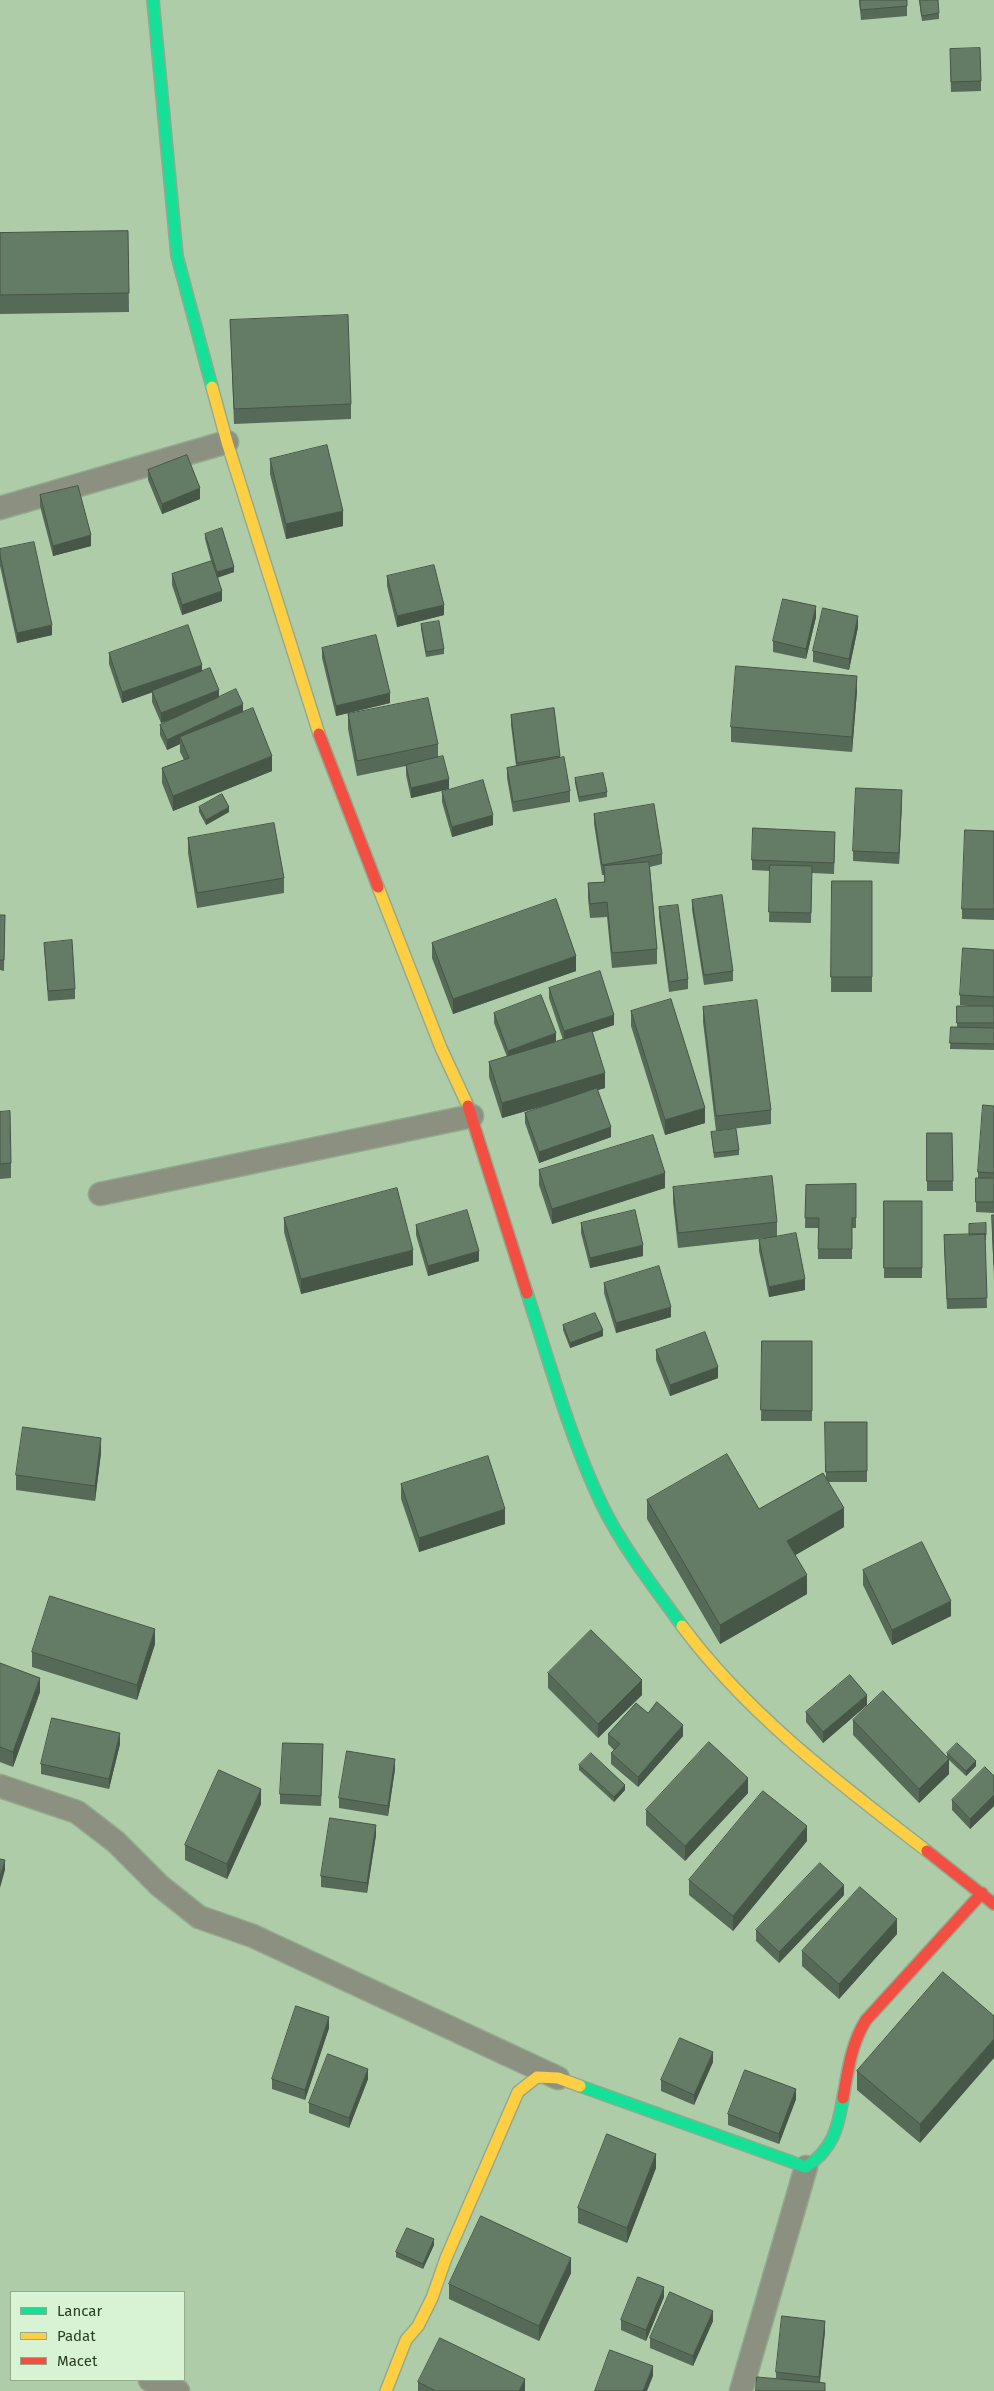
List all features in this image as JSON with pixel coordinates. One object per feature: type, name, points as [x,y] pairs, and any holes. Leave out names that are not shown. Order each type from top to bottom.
[{"type":"main road","points":[[153,0],[177,256],[227,442],[320,738],[441,1048],[472,1116],[543,1343],[580,1452],[603,1506],[641,1570],[694,1642],[747,1702],[812,1761],[994,1904]]},
{"type":"main road","points":[[386,2391],[406,2340],[418,2326],[432,2298],[446,2258],[518,2092],[537,2077],[558,2078],[806,2167],[818,2160],[832,2146],[856,2036],[866,2020],[982,1893]]},
{"type":"street","points":[[0,508],[227,442]]},
{"type":"street","points":[[100,1194],[472,1116]]},
{"type":"street","points":[[0,1786],[77,1812],[116,1842],[160,1886],[198,1917],[253,1936],[558,2078]]},
{"type":"street","points":[[741,2391],[806,2167]]},
{"type":"street","points":[[153,2381],[178,2391]]},
{"type":"building","points":[[860,0],[907,0],[907,6],[861,10]]},
{"type":"building","points":[[920,0],[938,0],[939,13],[922,16]]},
{"type":"building","points":[[980,48],[981,81],[951,82],[950,49]]},
{"type":"building","points":[[128,231],[129,293],[0,295],[0,233]]},
{"type":"building","points":[[348,315],[351,404],[234,409],[230,320]]},
{"type":"building","points":[[327,445],[343,511],[286,524],[270,459]]},
{"type":"building","points":[[187,455],[200,488],[162,504],[148,470]]},
{"type":"building","points":[[78,486],[91,535],[53,546],[40,495]]},
{"type":"building","points":[[222,528],[234,567],[217,572],[205,534]]},
{"type":"building","points":[[34,542],[52,625],[17,633],[0,549]]},
{"type":"building","points":[[212,561],[222,591],[182,605],[172,574]]},
{"type":"building","points":[[434,565],[444,605],[397,616],[387,576]]},
{"type":"building","points":[[783,599],[816,606],[806,649],[773,641]]},
{"type":"building","points":[[823,608],[858,616],[849,659],[813,651]]},
{"type":"building","points":[[439,621],[444,649],[426,652],[421,624]]},
{"type":"building","points":[[188,625],[202,665],[122,692],[109,653]]},
{"type":"building","points":[[376,635],[390,693],[336,706],[322,648]]},
{"type":"building","points":[[736,666],[857,676],[852,737],[731,727]]},
{"type":"building","points":[[210,668],[219,690],[161,713],[152,691]]},
{"type":"building","points":[[236,689],[243,704],[167,740],[160,725]]},
{"type":"building","points":[[428,698],[438,744],[357,761],[348,714]]},
{"type":"building","points":[[253,708],[272,756],[173,796],[162,768],[189,758],[180,737]]},
{"type":"building","points":[[554,708],[560,756],[517,763],[511,715]]},
{"type":"building","points":[[443,756],[449,779],[411,788],[406,765]]},
{"type":"building","points":[[564,757],[570,791],[513,802],[507,768]]},
{"type":"building","points":[[603,773],[607,792],[579,797],[575,778]]},
{"type":"building","points":[[483,780],[493,815],[452,827],[442,792]]},
{"type":"building","points":[[856,788],[902,790],[899,853],[853,851]]},
{"type":"building","points":[[222,794],[229,807],[206,820],[199,807]]},
{"type":"building","points":[[654,804],[662,854],[602,865],[594,814]]},
{"type":"building","points":[[274,823],[284,878],[197,893],[188,838]]},
{"type":"building","points":[[753,828],[835,832],[834,863],[752,860]]},
{"type":"building","points":[[965,830],[994,831],[994,909],[962,909]]},
{"type":"building","points":[[649,862],[657,949],[612,953],[607,902],[590,904],[588,883],[605,882],[604,866]]},
{"type":"building","points":[[770,865],[812,866],[811,913],[769,912]]},
{"type":"building","points":[[832,881],[872,881],[872,977],[831,977]]},
{"type":"building","points":[[722,895],[733,971],[704,975],[692,900]]},
{"type":"building","points":[[556,899],[576,956],[453,999],[432,943]]},
{"type":"building","points":[[678,905],[688,979],[669,982],[659,907]]},
{"type":"building","points":[[0,915],[5,915],[4,960],[0,960]]},
{"type":"building","points":[[72,940],[75,989],[48,991],[44,943]]},
{"type":"building","points":[[963,948],[994,950],[994,997],[960,995]]},
{"type":"building","points":[[600,971],[614,1015],[564,1031],[549,988]]},
{"type":"building","points":[[541,995],[556,1033],[508,1051],[494,1013]]},
{"type":"building","points":[[671,999],[705,1108],[665,1120],[631,1011]]},
{"type":"building","points":[[757,1000],[771,1110],[716,1116],[703,1007]]},
{"type":"building","points":[[957,1006],[994,1006],[994,1023],[957,1023]]},
{"type":"building","points":[[951,1027],[994,1028],[994,1044],[950,1043]]},
{"type":"building","points":[[592,1031],[605,1073],[502,1103],[489,1062]]},
{"type":"building","points":[[597,1088],[611,1127],[539,1152],[525,1113]]},
{"type":"building","points":[[983,1105],[994,1106],[994,1173],[978,1172]]},
{"type":"building","points":[[10,1111],[11,1163],[0,1164],[0,1112]]},
{"type":"building","points":[[736,1129],[739,1150],[714,1153],[711,1132]]},
{"type":"building","points":[[927,1133],[952,1133],[953,1181],[927,1181]]},
{"type":"building","points":[[653,1135],[665,1173],[552,1209],[539,1170]]},
{"type":"building","points":[[772,1176],[777,1222],[678,1233],[673,1187]]},
{"type":"building","points":[[976,1178],[994,1178],[994,1202],[976,1202]]},
{"type":"building","points":[[856,1184],[856,1218],[852,1218],[852,1249],[818,1249],[819,1218],[805,1218],[806,1185]]},
{"type":"building","points":[[397,1188],[413,1250],[301,1279],[284,1218]]},
{"type":"building","points":[[884,1201],[922,1201],[922,1268],[884,1268]]},
{"type":"building","points":[[467,1210],[479,1251],[428,1266],[416,1225]]},
{"type":"building","points":[[635,1210],[643,1245],[590,1258],[581,1223]]},
{"type":"building","points":[[992,1215],[994,1215],[994,1265]]},
{"type":"building","points":[[986,1223],[986,1235],[969,1235],[969,1224]]},
{"type":"building","points":[[796,1233],[805,1279],[769,1287],[759,1240]]},
{"type":"building","points":[[985,1234],[987,1298],[947,1299],[944,1235]]},
{"type":"building","points":[[659,1266],[671,1307],[616,1323],[604,1283]]},
{"type":"building","points":[[595,1313],[603,1330],[570,1343],[563,1325]]},
{"type":"building","points":[[705,1332],[718,1367],[670,1385],[656,1350]]},
{"type":"building","points":[[762,1341],[812,1341],[812,1411],[761,1410]]},
{"type":"building","points":[[825,1422],[867,1422],[867,1471],[826,1472]]},
{"type":"building","points":[[23,1427],[101,1438],[95,1486],[16,1475]]},
{"type":"building","points":[[727,1454],[759,1509],[823,1473],[844,1508],[787,1541],[807,1575],[720,1625],[647,1500]]},
{"type":"building","points":[[488,1456],[505,1509],[419,1538],[401,1484]]},
{"type":"building","points":[[922,1542],[951,1601],[892,1630],[863,1570]]},
{"type":"building","points":[[50,1596],[155,1629],[137,1685],[32,1652]]},
{"type":"building","points":[[591,1630],[642,1680],[598,1724],[548,1673]]},
{"type":"building","points":[[0,1663],[40,1678],[13,1752],[0,1747]]},
{"type":"building","points":[[850,1675],[867,1695],[823,1732],[806,1712]]},
{"type":"building","points":[[883,1691],[949,1759],[919,1789],[853,1720]]},
{"type":"building","points":[[657,1702],[683,1725],[638,1777],[611,1753],[620,1744],[608,1734],[636,1703],[648,1713]]},
{"type":"building","points":[[52,1718],[120,1733],[109,1779],[41,1764]]},
{"type":"building","points":[[709,1742],[748,1778],[685,1846],[646,1810]]},
{"type":"building","points":[[283,1743],[323,1744],[321,1796],[280,1794]]},
{"type":"building","points":[[957,1743],[976,1761],[966,1771],[947,1753]]},
{"type":"building","points":[[347,1751],[395,1759],[388,1806],[339,1798]]},
{"type":"building","points":[[591,1753],[625,1785],[614,1797],[579,1765]]},
{"type":"building","points":[[985,1767],[994,1776],[994,1795],[970,1819],[952,1800]]},
{"type":"building","points":[[219,1770],[261,1789],[227,1864],[185,1845]]},
{"type":"building","points":[[763,1791],[807,1826],[733,1916],[689,1880]]},
{"type":"building","points":[[330,1818],[376,1825],[367,1883],[321,1876]]},
{"type":"building","points":[[0,1859],[5,1860],[0,1877]]},
{"type":"building","points":[[820,1863],[844,1885],[779,1952],[756,1930]]},
{"type":"building","points":[[860,1887],[897,1919],[839,1984],[802,1951]]},
{"type":"building","points":[[943,1972],[994,2016],[994,2039],[920,2124],[857,2071]]},
{"type":"building","points":[[296,2006],[329,2017],[305,2090],[272,2079]]},
{"type":"building","points":[[680,2038],[713,2052],[694,2095],[661,2080]]},
{"type":"building","points":[[328,2054],[368,2069],[349,2118],[309,2103]]},
{"type":"building","points":[[745,2070],[796,2089],[779,2134],[728,2114]]},
{"type":"building","points":[[607,2134],[656,2154],[627,2228],[578,2208]]},
{"type":"building","points":[[481,2216],[571,2258],[539,2326],[449,2284]]},
{"type":"building","points":[[407,2228],[434,2239],[423,2264],[396,2252]]},
{"type":"building","points":[[638,2277],[664,2287],[646,2330],[621,2320]]},
{"type":"building","points":[[670,2292],[713,2311],[693,2356],[650,2338]]},
{"type":"building","points":[[782,2316],[825,2321],[819,2377],[776,2372]]},
{"type":"building","points":[[440,2338],[525,2379],[519,2391],[436,2391],[418,2382]]},
{"type":"building","points":[[610,2350],[653,2366],[643,2391],[595,2391]]},
{"type":"building","points":[[757,2377],[825,2383],[825,2391],[756,2391]]},
{"type":"traffic: fast","points":[[153,0],[177,256],[212,387]]},
{"type":"traffic: fast","points":[[527,1293],[570,1427],[602,1505],[629,1552],[682,1626]]},
{"type":"traffic: fast","points":[[580,2086],[806,2167],[822,2153],[833,2137],[843,2098]]},
{"type":"traffic: slow","points":[[212,387],[227,442],[319,734]]},
{"type":"traffic: slow","points":[[378,887],[441,1048],[468,1106]]},
{"type":"traffic: slow","points":[[682,1626],[708,1659],[766,1719],[828,1774],[927,1851]]},
{"type":"traffic: slow","points":[[386,2391],[406,2340],[418,2326],[432,2298],[446,2258],[518,2092],[537,2077],[558,2078],[580,2086]]},
{"type":"traffic: jam","points":[[319,734],[378,887]]},
{"type":"traffic: jam","points":[[468,1106],[527,1293]]},
{"type":"traffic: jam","points":[[927,1851],[994,1904]]},
{"type":"traffic: jam","points":[[843,2098],[853,2048],[866,2020],[982,1893]]}]
